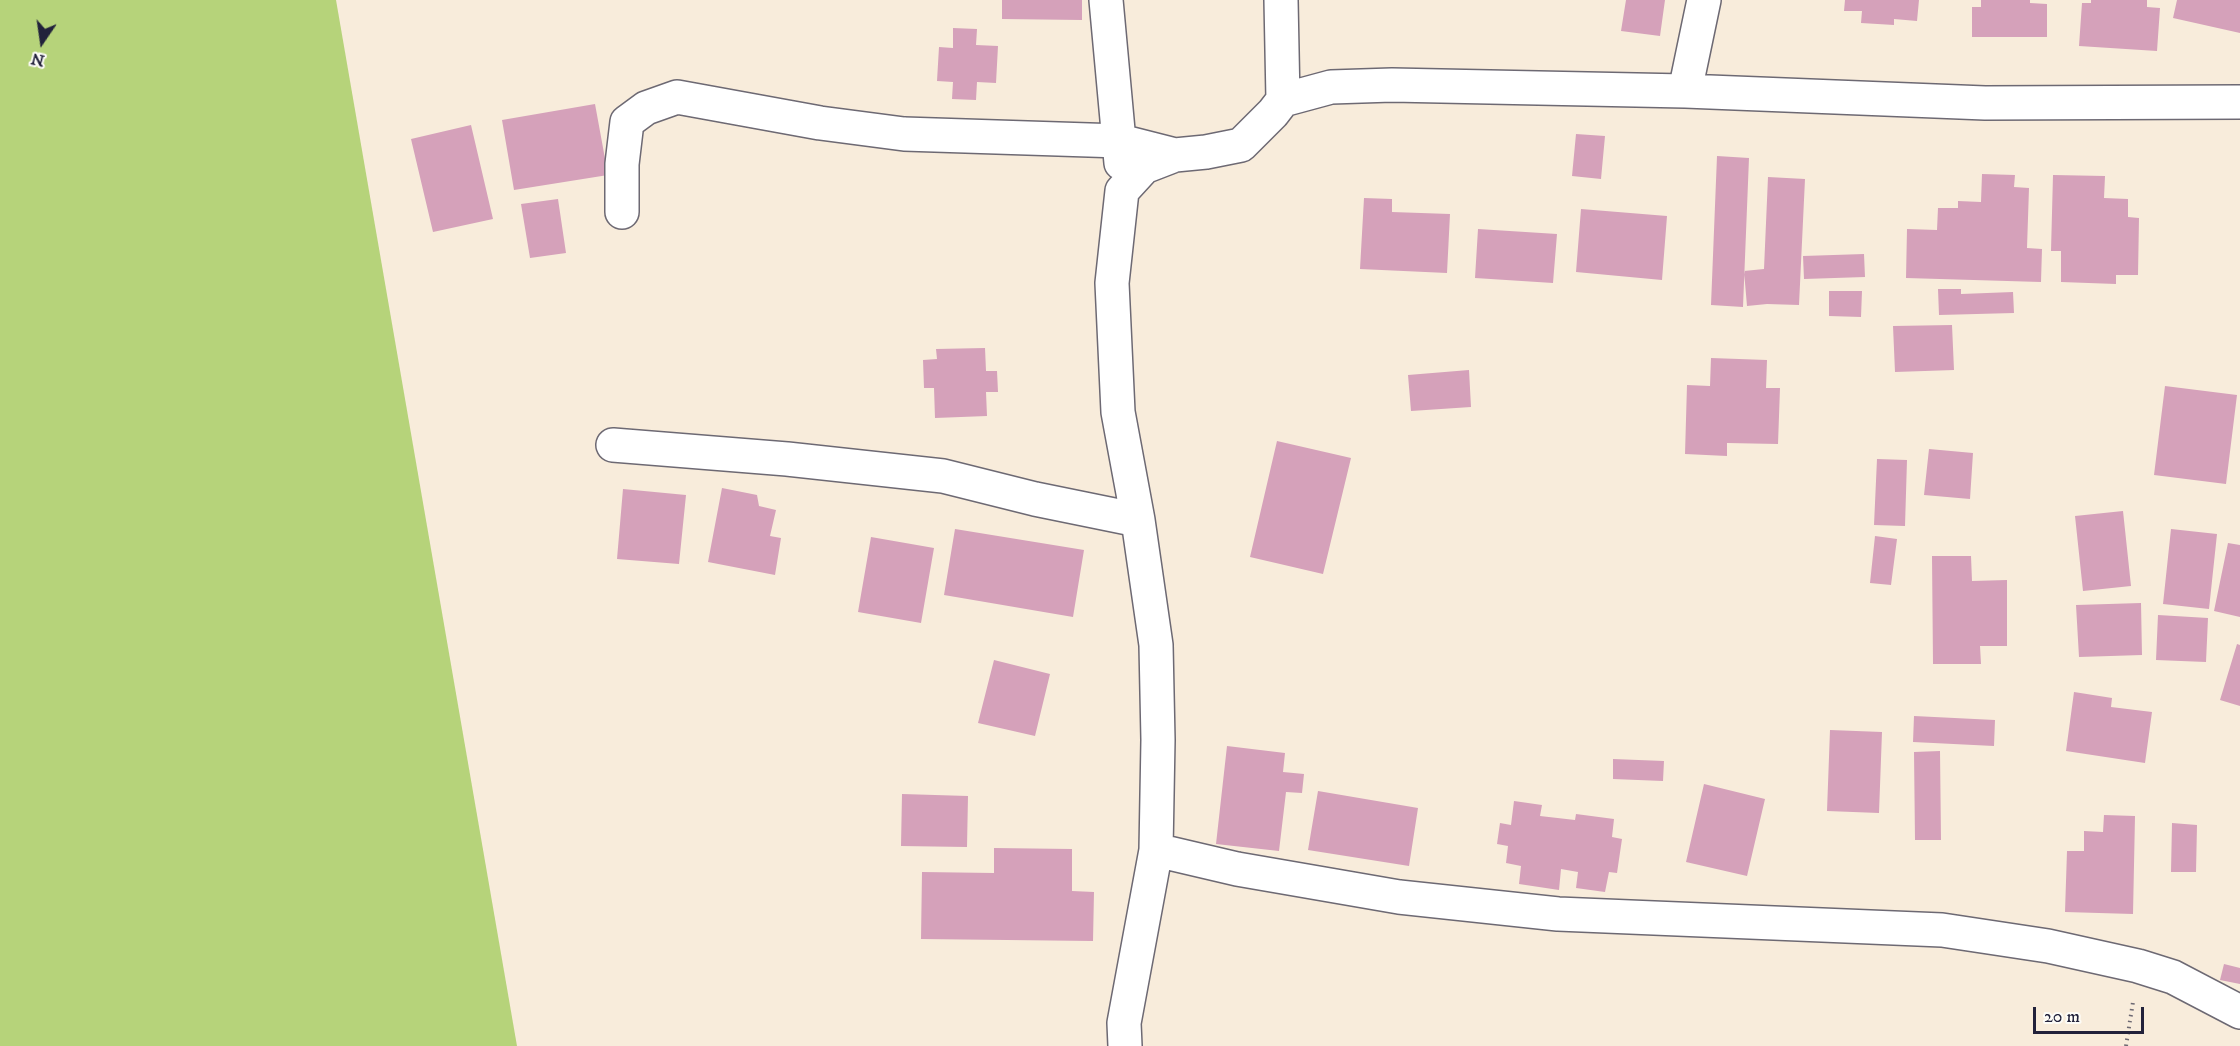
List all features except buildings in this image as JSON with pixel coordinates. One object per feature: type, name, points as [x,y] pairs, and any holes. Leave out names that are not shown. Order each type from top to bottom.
[{"type":"street","points":[[1106,0],[1120,141],[1122,191],[1112,283],[1118,412],[1138,520],[1156,645],[1158,740],[1156,850],[1124,1023],[1125,1046]]},
{"type":"street","points":[[1281,0],[1283,100]]},
{"type":"street","points":[[1685,91],[1704,0]]},
{"type":"street","points":[[1122,191],[1144,167],[1175,155],[1241,145],[1283,100],[1331,87],[1392,85],[1685,91],[1985,103],[2240,102]]},
{"type":"street","points":[[622,212],[622,164],[627,122],[646,108],[677,97],[820,123],[904,134],[1120,141],[1175,155]]},
{"type":"street","points":[[614,445],[787,459],[943,476],[1035,499],[1138,520]]},
{"type":"street","points":[[1156,850],[1236,869],[1399,897],[1557,914],[1942,930],[2048,946],[2138,966],[2173,977],[2240,1012]]},
{"type":"path","points":[[2126,1046],[2138,966]]},
{"type":"green space","points":[[0,0],[336,0],[517,1046],[0,1046]]}]
